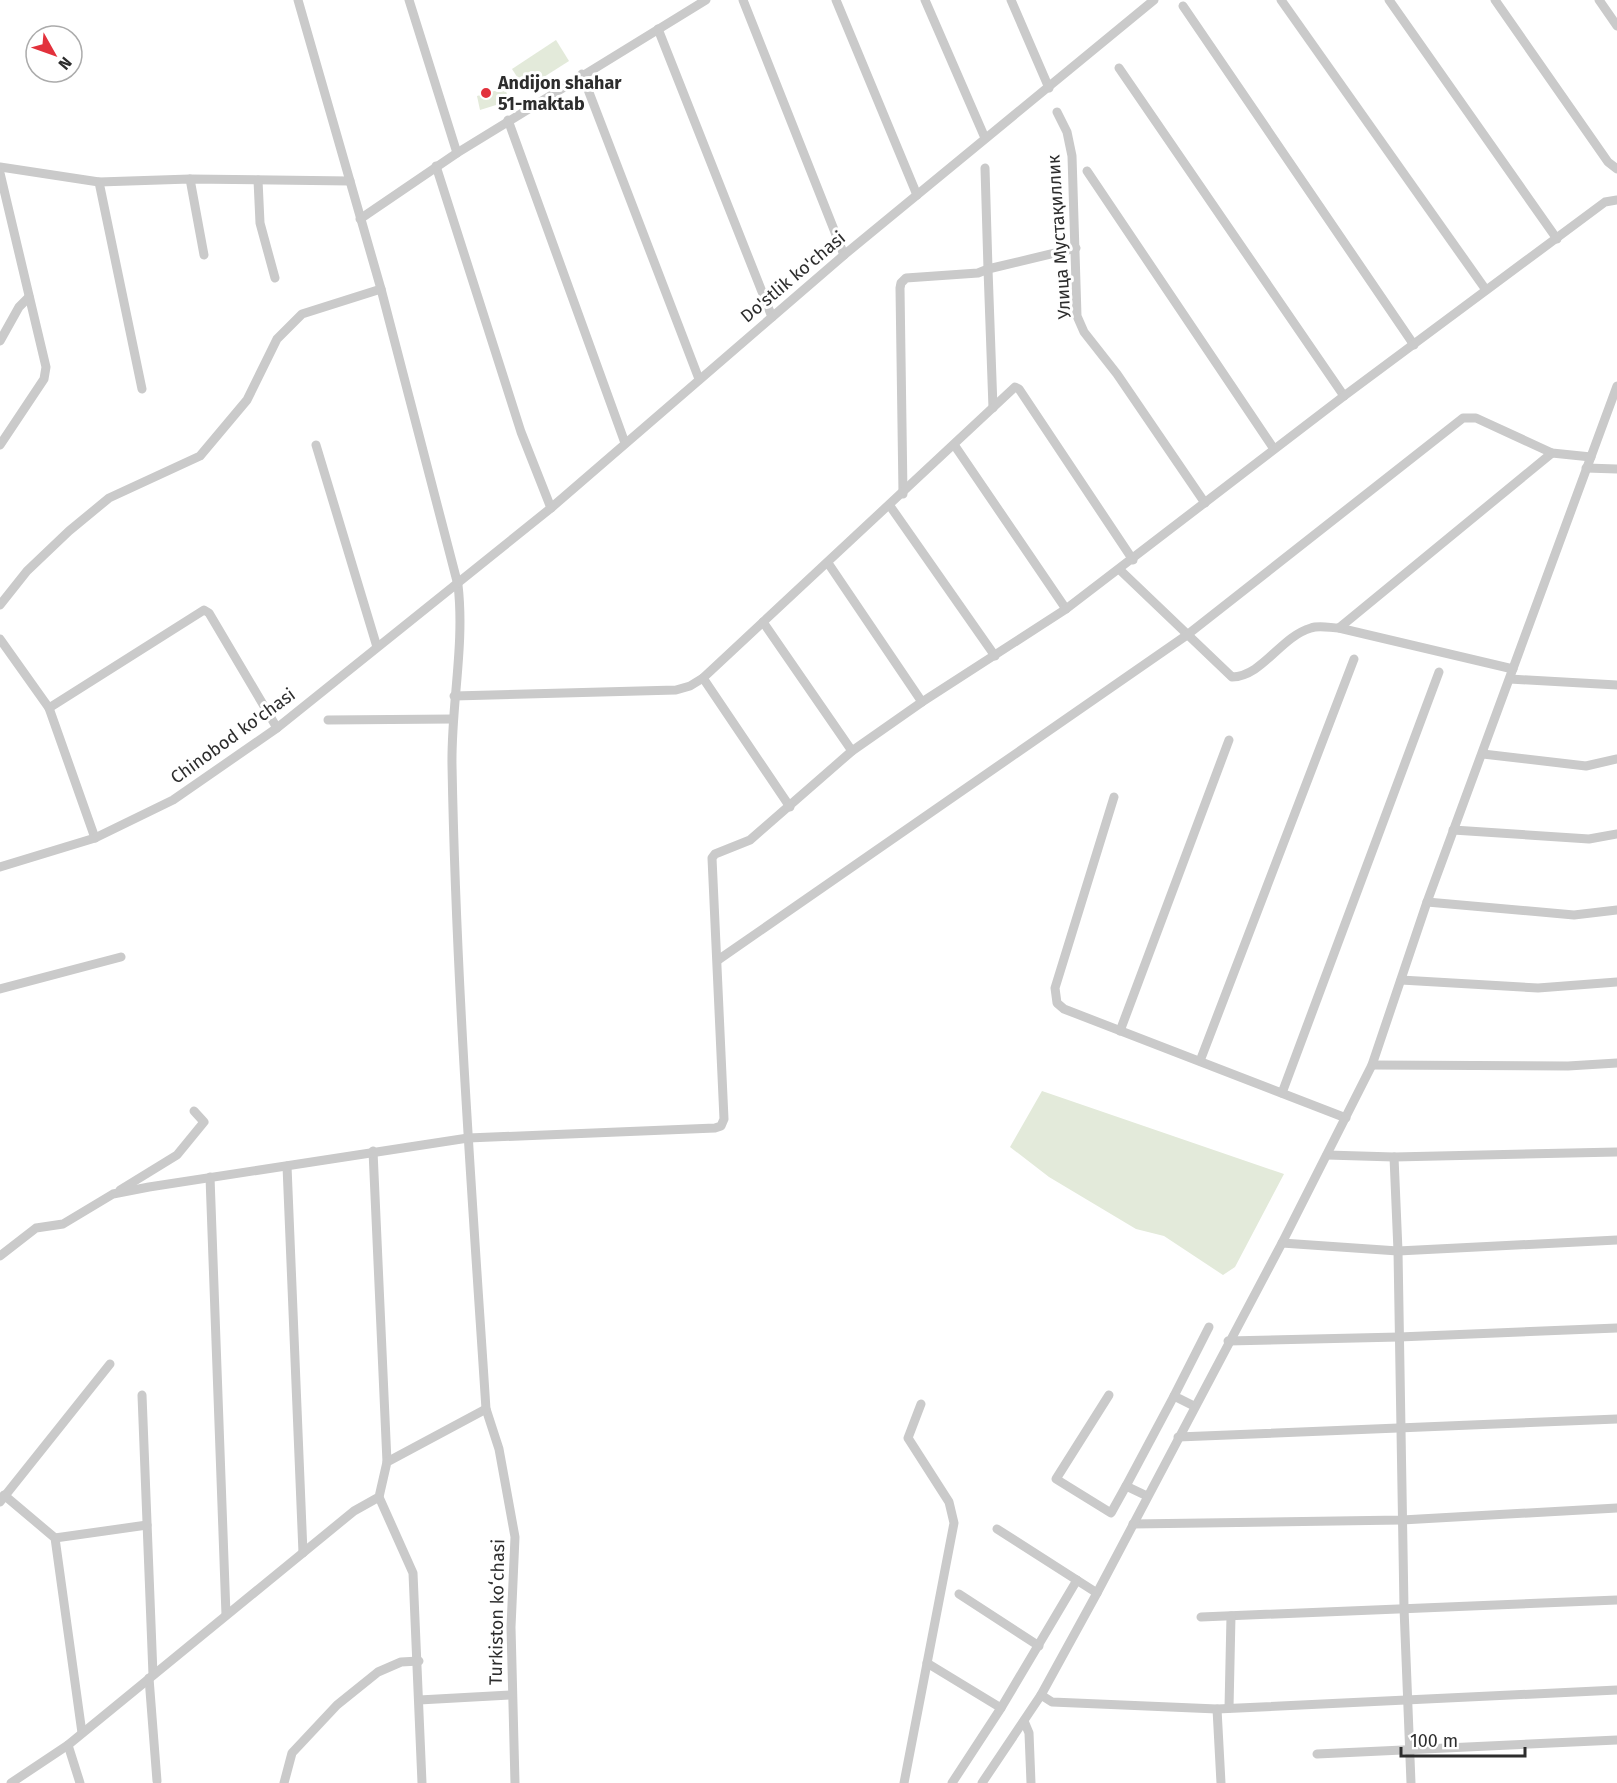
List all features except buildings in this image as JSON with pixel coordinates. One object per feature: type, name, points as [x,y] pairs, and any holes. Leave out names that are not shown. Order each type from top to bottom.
[{"type":"street","name":"Turkiston koʻchasi","points":[[298,0],[381,289],[458,585],[462,619],[454,696],[452,764],[468,1138],[486,1409],[499,1449],[515,1537],[511,1627],[515,1783]]},
{"type":"street","points":[[409,0],[457,153]]},
{"type":"street","points":[[360,219],[508,120],[706,0]]},
{"type":"street","points":[[743,0],[844,255]]},
{"type":"street","points":[[836,0],[917,195]]},
{"type":"street","points":[[925,0],[985,138]]},
{"type":"street","points":[[1011,0],[1049,88]]},
{"type":"street","name":"Do'stlik ko'chasi","points":[[458,585],[551,508],[844,255],[1154,0]]},
{"type":"street","points":[[1281,0],[1486,290]]},
{"type":"street","points":[[1389,0],[1557,239]]},
{"type":"street","points":[[1495,0],[1601,152],[1617,169]]},
{"type":"street","points":[[1599,0],[1617,26]]},
{"type":"street","points":[[1183,6],[1413,345]]},
{"type":"street","points":[[658,29],[772,317]]},
{"type":"street","points":[[1119,68],[1344,396]]},
{"type":"street","points":[[582,74],[699,379]]},
{"type":"street","name":"Улица Мустақиллик","points":[[1057,112],[1067,132],[1072,156],[1077,316],[1084,332],[1117,374],[1205,503]]},
{"type":"street","points":[[508,120],[626,443]]},
{"type":"street","points":[[436,166],[521,432],[551,508]]},
{"type":"street","points":[[0,167],[99,182],[190,178],[350,181]]},
{"type":"street","points":[[985,168],[993,408]]},
{"type":"street","points":[[1087,171],[1274,449]]},
{"type":"street","points":[[0,172],[46,367],[44,379],[0,445]]},
{"type":"street","points":[[190,178],[204,255]]},
{"type":"street","points":[[258,180],[260,223],[275,278]]},
{"type":"street","points":[[99,182],[142,389]]},
{"type":"street","points":[[113,1194],[373,1151],[468,1138],[722,1126],[724,1119],[712,858],[718,851],[750,840],[852,751],[922,702],[1066,609],[1486,290],[1605,202],[1617,200]]},
{"type":"street","points":[[903,494],[901,283],[906,278],[978,273],[1076,248]]},
{"type":"street","points":[[0,605],[27,571],[69,531],[109,498],[200,456],[247,400],[277,339],[303,315],[381,289]]},
{"type":"street","points":[[0,341],[19,307],[29,297]]},
{"type":"street","points":[[982,1783],[1041,1695],[1097,1593],[1228,1341],[1282,1243],[1372,1065],[1427,902],[1617,386]]},
{"type":"street","points":[[454,696],[676,690],[690,686],[703,678],[955,446],[1011,389],[1018,389],[1133,560]]},
{"type":"street","points":[[718,960],[1187,635],[1463,418],[1476,418],[1552,453],[1591,457]]},
{"type":"street","points":[[316,446],[377,647]]},
{"type":"street","points":[[955,446],[1066,609]]},
{"type":"street","points":[[1339,628],[1552,453]]},
{"type":"street","points":[[1586,468],[1617,469]]},
{"type":"street","points":[[890,506],[994,656]]},
{"type":"street","points":[[828,563],[922,702]]},
{"type":"street","points":[[1119,570],[1232,677],[1243,677],[1290,638],[1312,627],[1339,628],[1513,669]]},
{"type":"street","name":"Chinobod ko'chasi","points":[[0,867],[95,838],[173,800],[277,728],[458,585]]},
{"type":"street","points":[[50,708],[204,610],[208,613],[277,728]]},
{"type":"street","points":[[763,622],[852,751]]},
{"type":"street","points":[[0,639],[50,708],[95,838]]},
{"type":"street","points":[[1200,1061],[1354,659]]},
{"type":"street","points":[[1282,1093],[1438,672]]},
{"type":"street","points":[[703,678],[790,807]]},
{"type":"street","points":[[1510,679],[1617,685]]},
{"type":"street","points":[[328,720],[453,719]]},
{"type":"street","points":[[1120,1031],[1229,740]]},
{"type":"street","points":[[1482,753],[1586,766],[1617,759]]},
{"type":"street","points":[[1113,797],[1055,988],[1057,1003],[1064,1009],[1346,1118]]},
{"type":"street","points":[[1453,831],[1588,839],[1617,834]]},
{"type":"street","points":[[1427,902],[1574,915],[1617,910]]},
{"type":"street","points":[[0,989],[121,957]]},
{"type":"street","points":[[1401,980],[1539,988],[1617,982]]},
{"type":"street","points":[[1372,1065],[1568,1066],[1617,1063]]},
{"type":"street","points":[[0,1256],[36,1228],[63,1224],[177,1155],[204,1122],[194,1111]]},
{"type":"street","points":[[373,1151],[387,1462],[380,1497],[413,1573],[419,1661],[422,1783]]},
{"type":"street","points":[[1327,1155],[1394,1157],[1617,1152]]},
{"type":"street","points":[[1394,1157],[1398,1251],[1404,1608],[1411,1783]]},
{"type":"street","points":[[287,1166],[303,1553]]},
{"type":"street","points":[[210,1177],[226,1615]]},
{"type":"street","points":[[1282,1243],[1398,1251],[1617,1240]]},
{"type":"street","points":[[1109,1395],[1056,1479],[1112,1513],[1209,1327]]},
{"type":"street","points":[[1228,1341],[1617,1328]]},
{"type":"street","points":[[110,1364],[2,1499],[55,1538],[147,1525]]},
{"type":"street","points":[[142,1395],[151,1677],[157,1781]]},
{"type":"street","points":[[1174,1396],[1194,1406]]},
{"type":"street","points":[[904,1783],[954,1523],[949,1502],[908,1438],[921,1404]]},
{"type":"street","points":[[387,1462],[486,1409]]},
{"type":"street","points":[[1178,1437],[1617,1419]]},
{"type":"street","points":[[1126,1486],[1147,1497]]},
{"type":"street","points":[[11,1783],[68,1745],[354,1511],[380,1497]]},
{"type":"street","points":[[1133,1524],[1402,1520],[1617,1508]]},
{"type":"street","points":[[997,1529],[1097,1593]]},
{"type":"street","points":[[55,1538],[82,1733]]},
{"type":"street","points":[[952,1783],[1001,1708],[1077,1580]]},
{"type":"street","points":[[959,1594],[1039,1646]]},
{"type":"street","points":[[1201,1617],[1617,1600]]},
{"type":"street","points":[[1229,1708],[1231,1616]]},
{"type":"street","points":[[285,1783],[292,1753],[337,1705],[378,1672],[401,1662],[419,1661]]},
{"type":"street","points":[[927,1663],[1001,1708]]},
{"type":"street","points":[[1041,1695],[1052,1702],[1229,1708],[1408,1697],[1617,1690]]},
{"type":"street","points":[[419,1700],[512,1695]]},
{"type":"street","points":[[1217,1708],[1221,1783]]},
{"type":"street","points":[[1024,1721],[1029,1733],[1031,1783]]},
{"type":"street","points":[[1317,1754],[1617,1740]]},
{"type":"street","points":[[68,1745],[80,1783]]},
{"type":"green space","points":[[556,40],[569,61],[525,89],[512,69]]},
{"type":"green space","points":[[505,88],[509,101],[480,110],[477,96]]},
{"type":"green space","points":[[1042,1091],[1284,1174],[1235,1267],[1223,1275],[1164,1236],[1136,1229],[1049,1177],[1010,1147]]},
{"type":"place","name":"Andijon shahar 51-maktab","points":[[486,93]]}]
